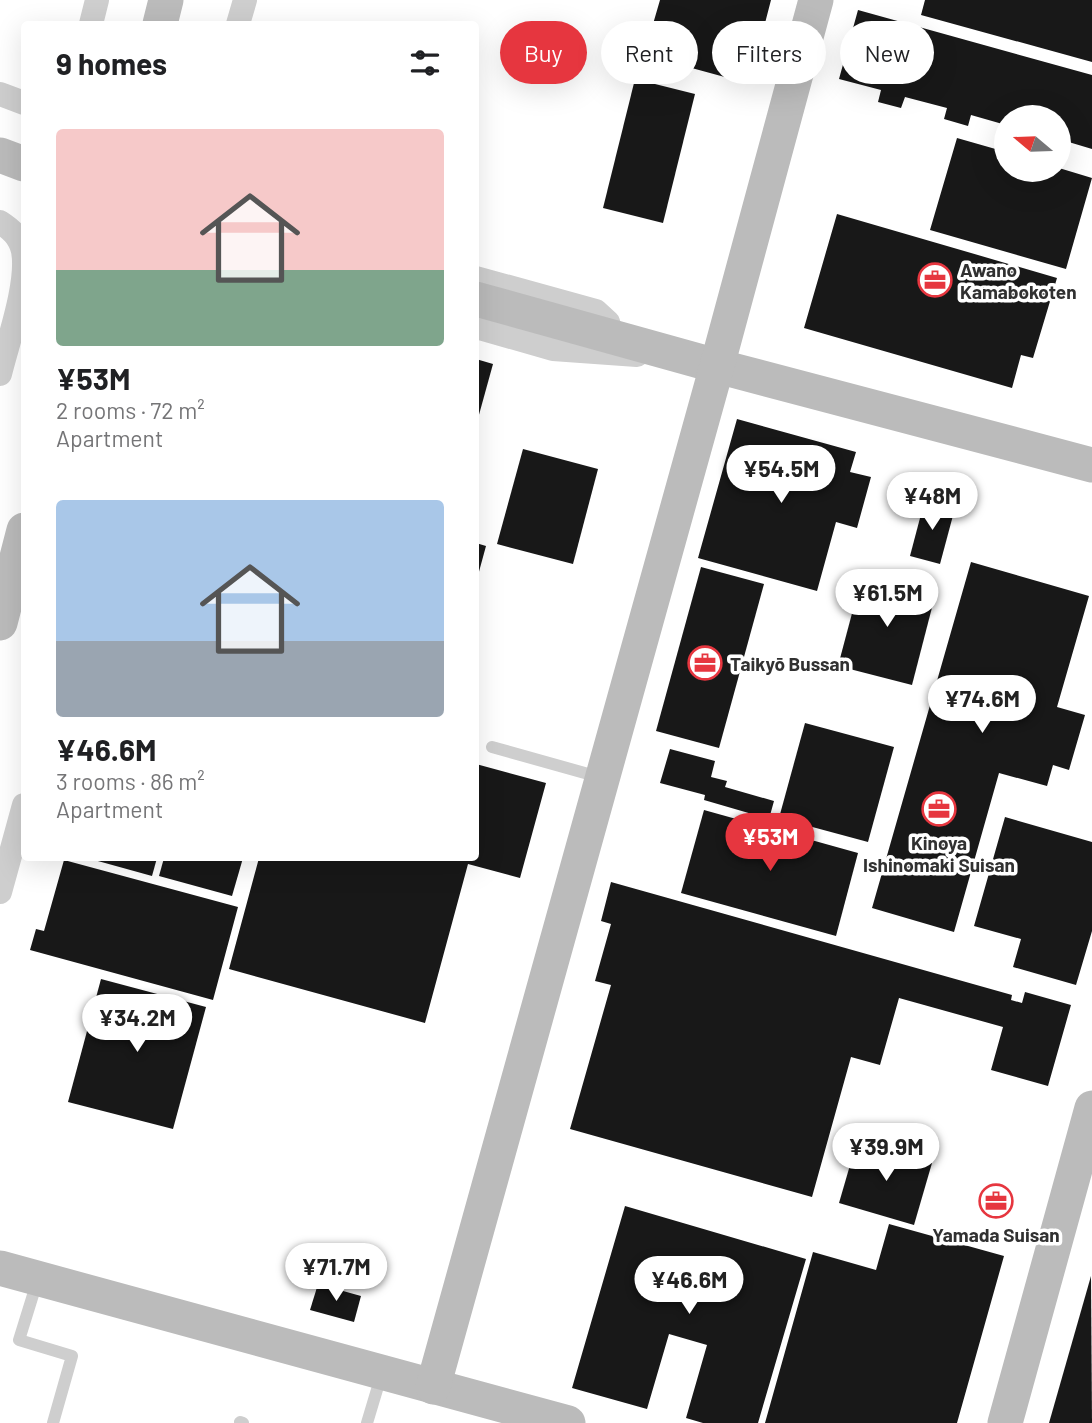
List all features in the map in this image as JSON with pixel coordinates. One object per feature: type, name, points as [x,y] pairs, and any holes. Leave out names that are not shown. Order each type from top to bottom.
[{"type":"street","points":[[92,21],[97,0]]},
{"type":"street","points":[[161,21],[166,0]]},
{"type":"street","points":[[239,21],[244,0]]},
{"type":"street","points":[[433,1387],[816,0]]},
{"type":"street","points":[[0,94],[21,102]]},
{"type":"street","points":[[0,155],[21,163]]},
{"type":"street","points":[[0,222],[14,232],[21,245]]},
{"type":"street","points":[[479,279],[596,311],[608,322],[613,338]]},
{"type":"street","points":[[0,374],[21,287]]},
{"type":"street","points":[[479,300],[1092,465]]},
{"type":"street","points":[[479,328],[553,349],[632,355],[673,354]]},
{"type":"street","points":[[0,623],[21,542]]},
{"type":"street","points":[[0,892],[21,816]]},
{"type":"street","points":[[1005,1423],[1092,1108]]},
{"type":"street","points":[[0,1268],[568,1423]]},
{"type":"lane","points":[[492,747],[602,778]]},
{"type":"lane","points":[[38,1279],[19,1340],[72,1356],[53,1423]]},
{"type":"lane","points":[[367,1423],[382,1373]]},
{"type":"building","points":[[660,0],[771,0],[766,21],[712,21],[712,74],[698,70],[698,21],[654,21]]},
{"type":"building","points":[[925,0],[1092,0],[1092,62],[921,15]]},
{"type":"building","points":[[858,10],[898,21],[855,21]]},
{"type":"building","points":[[934,31],[1092,75],[1092,149],[1071,143],[1071,105],[994,105],[994,122],[971,115],[968,126],[944,119],[947,108],[905,97],[901,108],[878,102],[881,90],[858,84],[934,84]]},
{"type":"building","points":[[634,84],[655,84],[695,94],[663,223],[603,208]]},
{"type":"building","points":[[957,138],[994,149],[994,182],[1071,182],[1071,172],[1092,178],[1066,269],[930,230]]},
{"type":"building","points":[[837,214],[1057,278],[1033,358],[1021,355],[1012,388],[804,328]]},
{"type":"building","points":[[479,360],[493,364],[479,415]]},
{"type":"building","points":[[737,419],[856,452],[850,472],[871,477],[857,528],[836,522],[817,591],[698,558]]},
{"type":"building","points":[[523,449],[598,469],[573,564],[497,544]]},
{"type":"building","points":[[925,499],[955,508],[940,564],[910,556]]},
{"type":"building","points":[[479,544],[486,546],[479,572]]},
{"type":"building","points":[[971,562],[1089,596],[1057,707],[1085,715],[1069,770],[1053,765],[1047,786],[999,773],[954,932],[872,908]]},
{"type":"building","points":[[701,567],[764,584],[719,748],[656,731]]},
{"type":"building","points":[[863,572],[936,592],[912,685],[838,666]]},
{"type":"building","points":[[805,723],[894,747],[868,842],[779,818]]},
{"type":"building","points":[[670,749],[715,761],[711,777],[727,781],[725,787],[774,801],[769,819],[704,800],[705,795],[660,783]]},
{"type":"building","points":[[479,765],[546,783],[520,878],[468,864],[425,1023],[229,969],[258,861],[479,861]]},
{"type":"building","points":[[704,810],[858,853],[836,936],[681,893]]},
{"type":"building","points":[[1005,817],[1092,842],[1092,931],[1076,985],[1013,967],[1021,939],[974,926]]},
{"type":"building","points":[[64,861],[238,907],[213,1000],[30,950],[36,929],[44,931]]},
{"type":"building","points":[[98,861],[156,861],[152,876]]},
{"type":"building","points":[[163,861],[242,861],[232,896],[159,876]]},
{"type":"building","points":[[611,882],[1012,995],[1011,1000],[1022,1003],[1025,992],[1071,1005],[1048,1086],[991,1070],[1003,1027],[899,998],[880,1065],[851,1057],[812,1197],[570,1129],[611,985],[595,981],[611,924],[601,921]]},
{"type":"building","points":[[101,979],[206,1007],[173,1129],[68,1102]]},
{"type":"building","points":[[857,1141],[932,1163],[914,1225],[839,1203]]},
{"type":"building","points":[[625,1206],[806,1259],[758,1423],[703,1423],[686,1418],[707,1345],[669,1334],[647,1409],[572,1388]]},
{"type":"building","points":[[889,1224],[1004,1256],[957,1423],[765,1423],[813,1252],[876,1270]]},
{"type":"building","points":[[1091,1276],[1092,1423],[1049,1423]]},
{"type":"building","points":[[318,1284],[361,1296],[354,1322],[310,1310]]},
{"type":"place","name":"Awano Kamabokoten","points":[[935,280]]},
{"type":"place","name":"Taikyō Bussan","points":[[705,663]]},
{"type":"place","name":"Kinoya Ishinomaki Suisan","points":[[939,809]]},
{"type":"place","name":"Yamada Suisan","points":[[996,1201]]}]
